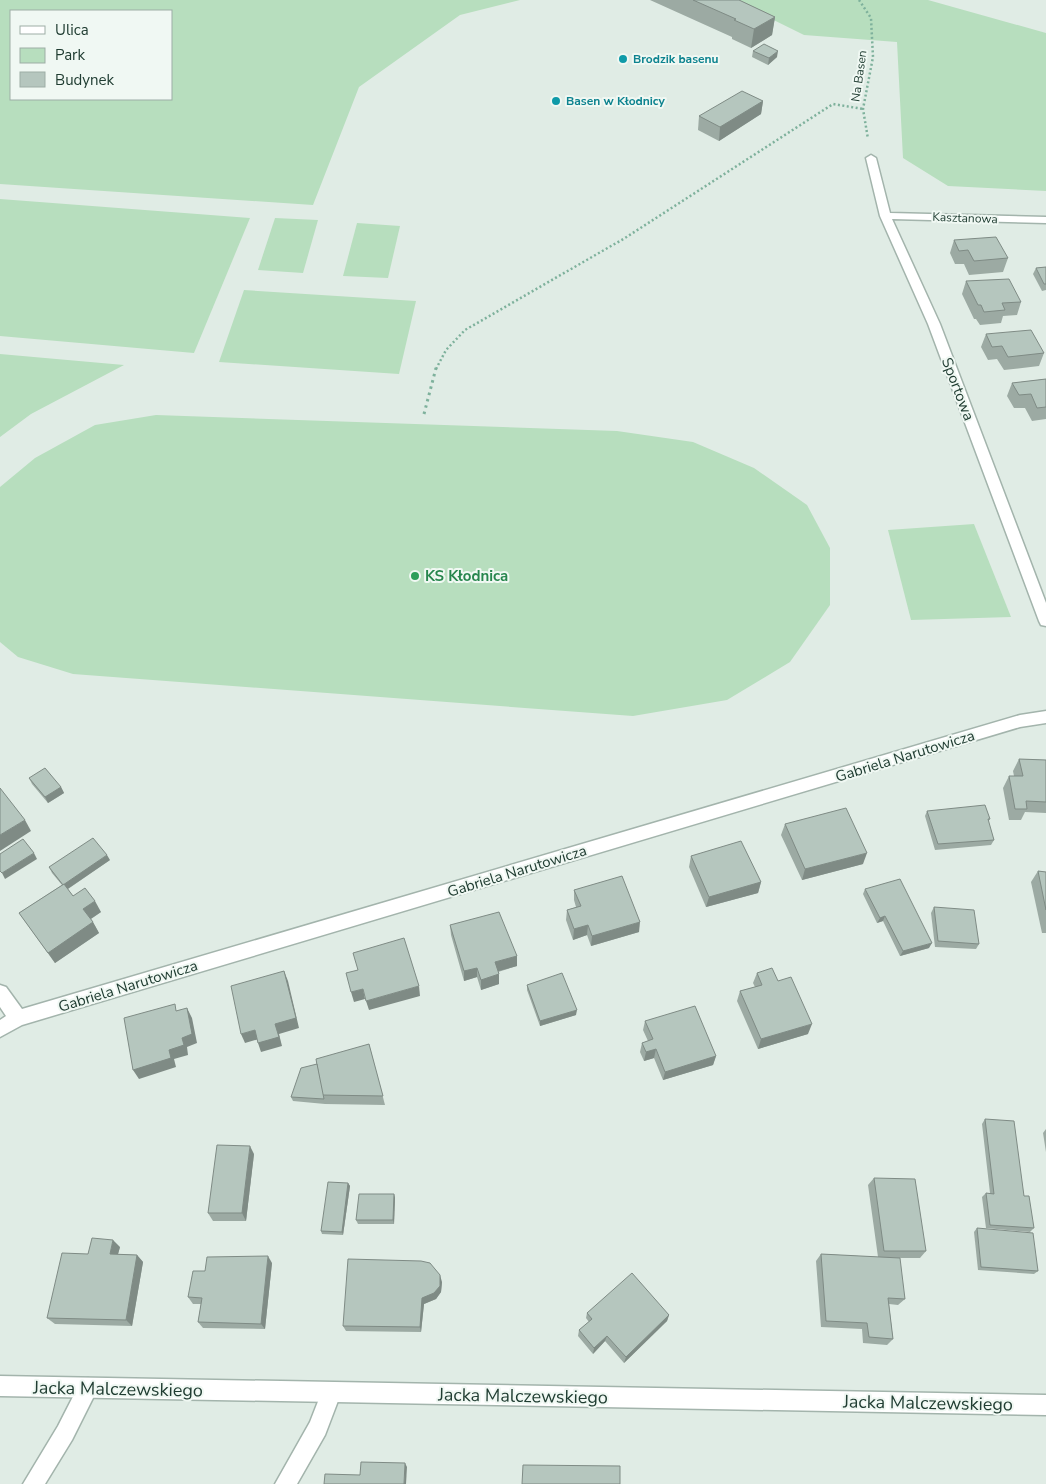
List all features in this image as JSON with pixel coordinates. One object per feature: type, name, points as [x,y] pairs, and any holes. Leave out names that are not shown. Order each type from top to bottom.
[{"type":"street","name":"Sportowa","points":[[871,158],[885,216],[934,324],[1046,621]]},
{"type":"street","name":"Kasztanowa","points":[[885,216],[1046,220]]},
{"type":"street","name":"Gabriela Narutowicza","points":[[18,1018],[1011,724],[1046,717]]},
{"type":"street","points":[[0,993],[18,1018],[0,1030]]},
{"type":"street","name":"Jacka Malczewskiego","points":[[0,1386],[1046,1406]]},
{"type":"street","points":[[34,1484],[66,1433],[88,1388]]},
{"type":"street","points":[[285,1484],[318,1428],[331,1393]]},
{"type":"path","name":"Na Basen","points":[[859,0],[871,18],[873,57],[863,109],[871,158]]},
{"type":"path","points":[[424,414],[434,372],[446,350],[465,330],[625,238],[833,104],[863,109]]},
{"type":"green space","points":[[0,0],[520,0],[460,15],[359,87],[313,205],[0,184]]},
{"type":"green space","points":[[733,0],[928,0],[1046,33],[1046,191],[948,186],[903,158],[897,42],[804,35]]},
{"type":"green space","points":[[0,199],[250,218],[194,353],[0,336]]},
{"type":"green space","points":[[275,218],[318,220],[303,273],[258,270]]},
{"type":"green space","points":[[357,223],[400,226],[388,278],[343,276]]},
{"type":"green space","points":[[244,290],[416,301],[399,374],[219,362]]},
{"type":"green space","points":[[0,354],[124,365],[31,414],[0,437]]},
{"type":"green space","name":"KS Kłodnica","points":[[156,415],[617,431],[693,442],[754,468],[807,505],[830,548],[830,605],[790,662],[727,700],[633,716],[73,674],[18,657],[0,642],[0,487],[35,458],[95,425]]},
{"type":"green space","points":[[974,524],[1011,617],[911,620],[888,530]]},
{"type":"building","points":[[693,0],[739,0],[775,17],[754,29]]},
{"type":"building","points":[[764,44],[778,51],[769,58],[753,51]]},
{"type":"building","points":[[742,91],[763,101],[720,127],[699,116]]},
{"type":"building","points":[[996,237],[1008,258],[974,261],[968,250],[959,251],[954,240]]},
{"type":"building","points":[[1046,267],[1046,284],[1044,284],[1036,268]]},
{"type":"building","points":[[1009,279],[1021,302],[1002,303],[1005,310],[984,312],[981,305],[978,305],[966,281]]},
{"type":"building","points":[[1031,330],[1044,353],[1008,357],[1002,346],[992,347],[986,334]]},
{"type":"building","points":[[1046,379],[1046,407],[1037,408],[1031,394],[1019,395],[1012,383]]},
{"type":"building","points":[[1019,759],[1046,760],[1046,802],[1026,801],[1027,809],[1015,809],[1009,776],[1023,776]]},
{"type":"building","points":[[45,768],[61,787],[45,797],[29,778]]},
{"type":"building","points":[[0,788],[25,820],[0,835]]},
{"type":"building","points":[[985,805],[994,840],[938,844],[927,811]]},
{"type":"building","points":[[846,808],[867,853],[805,869],[785,824]]},
{"type":"building","points":[[93,838],[107,855],[63,885],[49,867]]},
{"type":"building","points":[[23,839],[34,853],[2,873],[0,871],[0,854]]},
{"type":"building","points":[[741,841],[761,882],[709,897],[691,856]]},
{"type":"building","points":[[1038,871],[1046,872],[1046,910]]},
{"type":"building","points":[[622,876],[640,922],[592,936],[588,925],[574,929],[567,910],[581,906],[574,890]]},
{"type":"building","points":[[900,879],[932,943],[903,951],[885,916],[880,918],[865,889]]},
{"type":"building","points":[[64,884],[73,896],[85,888],[95,901],[83,909],[93,922],[48,953],[19,913]]},
{"type":"building","points":[[934,907],[974,910],[979,944],[938,941]]},
{"type":"building","points":[[499,912],[517,956],[495,962],[499,974],[481,980],[477,968],[464,971],[450,925]]},
{"type":"building","points":[[404,938],[419,986],[366,1001],[363,989],[351,992],[346,973],[358,970],[353,953]]},
{"type":"building","points":[[772,968],[778,981],[791,977],[812,1024],[761,1039],[740,991],[762,985],[757,973]]},
{"type":"building","points":[[284,971],[296,1018],[275,1024],[279,1037],[258,1043],[255,1030],[241,1034],[231,986]]},
{"type":"building","points":[[562,973],[577,1010],[540,1021],[527,985]]},
{"type":"building","points":[[175,1004],[176,1011],[187,1008],[192,1034],[182,1038],[184,1045],[169,1050],[171,1058],[133,1070],[124,1018]]},
{"type":"building","points":[[695,1006],[716,1056],[665,1072],[656,1049],[646,1052],[642,1043],[653,1039],[645,1021]]},
{"type":"building","points":[[369,1044],[383,1096],[322,1095],[316,1059]]},
{"type":"building","points":[[317,1064],[324,1099],[291,1097],[301,1068]]},
{"type":"building","points":[[985,1119],[1014,1121],[1024,1196],[1029,1196],[1034,1228],[990,1225],[986,1193],[994,1194]]},
{"type":"building","points":[[217,1145],[250,1146],[242,1213],[208,1213]]},
{"type":"building","points":[[874,1178],[915,1179],[926,1251],[884,1251]]},
{"type":"building","points":[[328,1182],[348,1183],[342,1232],[321,1231]]},
{"type":"building","points":[[359,1194],[394,1194],[393,1220],[356,1220]]},
{"type":"building","points":[[977,1228],[1033,1233],[1038,1271],[981,1267]]},
{"type":"building","points":[[92,1238],[113,1240],[110,1254],[137,1255],[126,1320],[47,1318],[62,1253],[88,1254]]},
{"type":"building","points":[[821,1254],[900,1258],[905,1299],[888,1298],[893,1339],[869,1337],[867,1323],[826,1321]]},
{"type":"building","points":[[268,1256],[261,1324],[198,1322],[202,1298],[188,1297],[193,1271],[205,1271],[207,1257]]},
{"type":"building","points":[[348,1259],[421,1261],[430,1263],[440,1275],[440,1286],[434,1293],[422,1298],[420,1327],[343,1326]]},
{"type":"building","points":[[632,1273],[669,1315],[626,1357],[607,1336],[594,1348],[579,1330],[592,1319],[587,1313]]},
{"type":"building","points":[[361,1462],[405,1463],[404,1484],[324,1484],[325,1474],[360,1475]]},
{"type":"building","points":[[523,1465],[620,1466],[620,1484],[522,1484]]},
{"type":"place","name":"Brodzik basenu","points":[[623,59]]},
{"type":"place","name":"Basen w Kłodnicy","points":[[556,101]]},
{"type":"place","name":"KS Kłodnica","points":[[415,576]]}]
